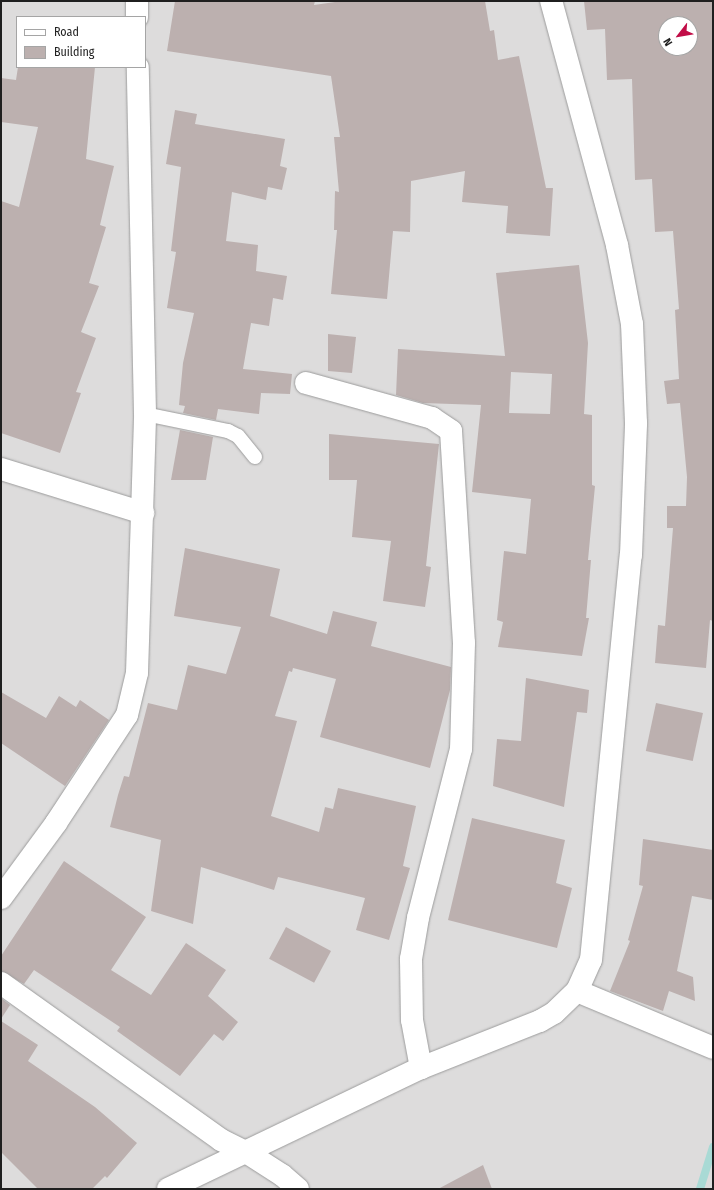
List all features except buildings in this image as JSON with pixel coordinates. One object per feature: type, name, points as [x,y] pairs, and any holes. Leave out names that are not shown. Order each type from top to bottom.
[{"type":"street","points":[[137,1],[137,16]]},
{"type":"street","points":[[168,1189],[421,1068],[540,1021],[554,1013],[577,991],[591,960],[631,554],[636,423],[632,324],[617,245],[551,1]]},
{"type":"street","points":[[1,898],[60,816],[127,715],[137,673],[145,414],[138,68]]},
{"type":"street","points":[[306,383],[432,418],[452,431],[464,643],[461,749],[418,918],[411,958],[412,1020],[421,1068]]},
{"type":"street","points":[[1,469],[143,513]]},
{"type":"street","points":[[1,983],[221,1140],[246,1152],[282,1175],[298,1189]]},
{"type":"street","points":[[577,991],[713,1048]]},
{"type":"lane","points":[[145,414],[228,431],[238,436],[255,457]]},
{"type":"shaded area","points":[[1,1],[713,1],[713,1189],[1,1189]]},
{"type":"waterway","points":[[700,1189],[713,1147]]}]
